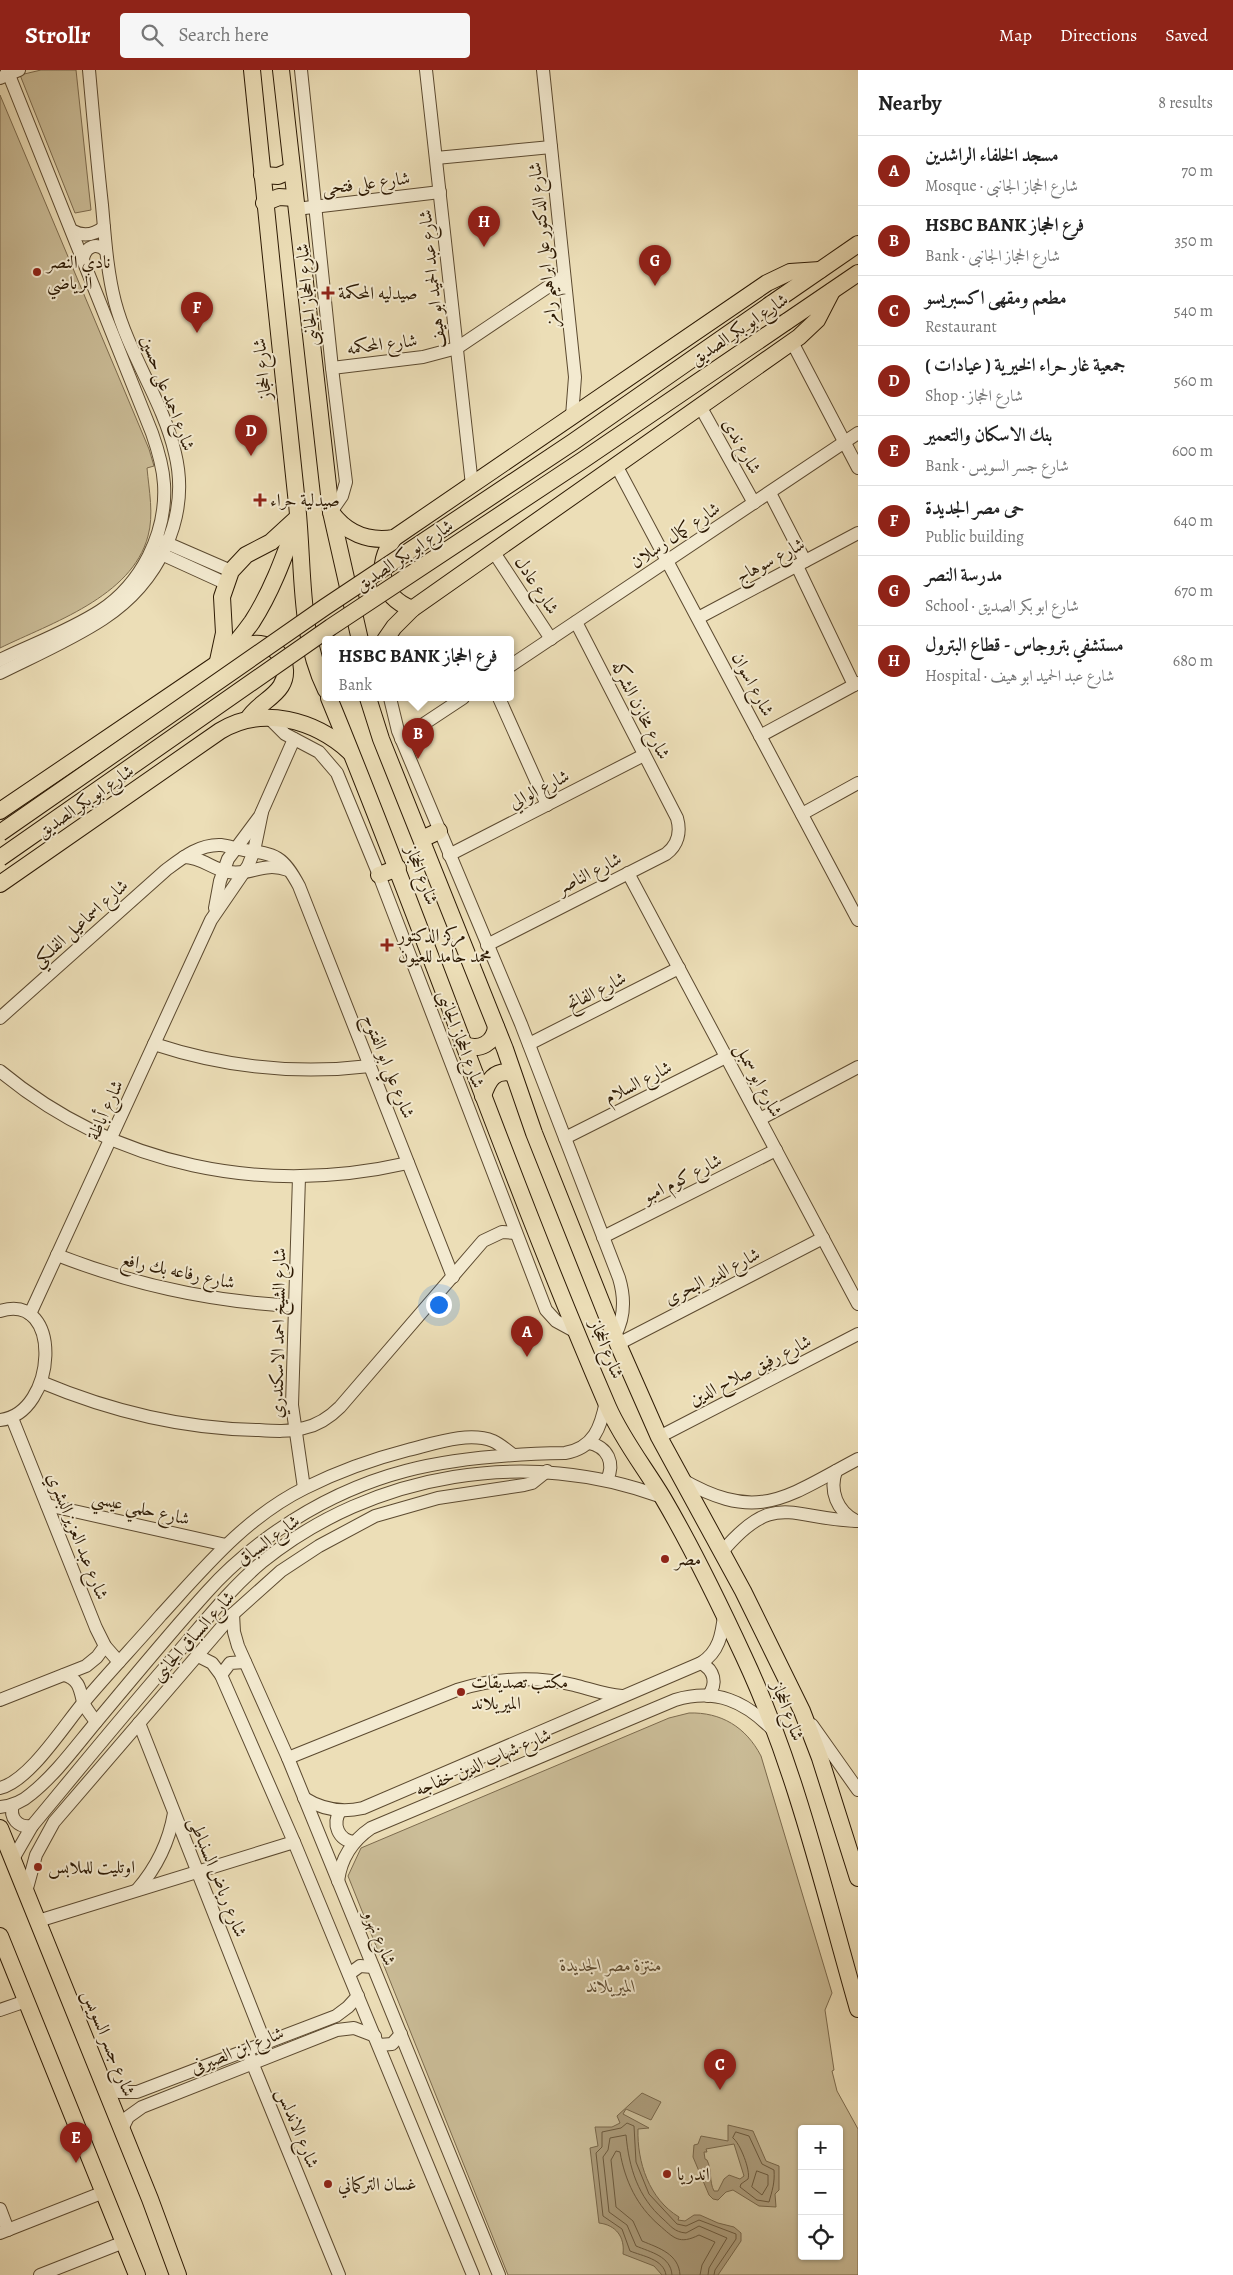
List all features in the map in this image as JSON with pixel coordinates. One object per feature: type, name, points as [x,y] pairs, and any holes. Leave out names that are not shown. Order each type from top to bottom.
[{"type":"main road","name":"شارع الحجاز","points":[[252,70],[264,203],[299,517],[308,632],[314,661],[322,680]]},
{"type":"main road","points":[[281,70],[331,512],[359,636]]},
{"type":"main road","points":[[262,175],[278,176],[292,170]]},
{"type":"main road","points":[[264,203],[279,197],[296,204]]},
{"type":"main road","name":"شارع ابو بكر الصديق","points":[[0,833],[325,607],[573,442],[858,244]]},
{"type":"main road","name":"شارع ابو بكر الصديق","points":[[331,512],[339,522],[355,534],[374,539],[394,538],[767,282],[790,272],[820,270]]},
{"type":"main road","name":"شارع ابو بكر الصديق","points":[[0,858],[331,627],[583,460],[858,273]]},
{"type":"main road","points":[[388,636],[412,609],[805,332],[817,320],[832,290]]},
{"type":"main road","points":[[218,663],[224,634],[222,597],[228,577],[246,554],[277,538],[299,517]]},
{"type":"main road","points":[[218,663],[241,637],[263,603],[282,565],[299,517]]},
{"type":"main road","points":[[394,538],[387,548],[383,560],[383,579],[388,590],[396,600],[412,609]]},
{"type":"main road","points":[[0,811],[218,663],[245,647],[254,644],[264,645],[273,649],[283,660],[285,675],[279,688],[256,707],[248,719]]},
{"type":"main road","name":"شارع الحجاز","points":[[330,701],[398,868],[502,1147],[606,1402],[641,1466],[662,1497],[724,1615],[756,1682],[788,1770],[858,2009]]},
{"type":"main road","name":"شارع الحجاز","points":[[369,701],[381,738],[496,1027],[534,1134],[616,1340],[659,1437],[784,1670],[820,1758],[858,1878]]},
{"type":"main road","name":"شارع ابو بكر الصديق","points":[[0,884],[220,731],[248,719],[268,717],[310,726],[332,738],[353,755]]},
{"type":"main road","points":[[422,840],[439,831]]},
{"type":"main road","points":[[379,875],[398,868]]},
{"type":"main road","points":[[465,1045],[475,1048],[486,1045],[493,1037],[496,1027]]},
{"type":"main road","points":[[483,1096],[488,1082],[493,1076],[500,1073],[512,1073]]},
{"type":"main road","name":"شارع جسر السويس","points":[[0,1828],[148,2193],[178,2275]]},
{"type":"main road","points":[[0,1938],[137,2275]]},
{"type":"main road","points":[[841,1950],[858,1957]]},
{"type":"street","name":"شارع احمد على حسين","points":[[0,674],[104,618],[127,600],[147,579],[160,547],[177,514],[179,483],[175,453],[165,424],[128,341],[115,303],[106,251],[89,70]]},
{"type":"street","name":"شارع الحجاز الجانبى","points":[[301,70],[332,368],[346,482],[342,496],[331,512]]},
{"type":"street","name":"شارع عبد الحميد ابو هيف","points":[[426,70],[472,485]]},
{"type":"street","name":"شارع الدكتور على ابراهيم رامز","points":[[543,70],[574,377],[572,416]]},
{"type":"street","name":"شارع احمد على حسين","points":[[0,660],[100,611],[121,594],[160,547],[164,503],[161,458],[73,231],[9,73]]},
{"type":"street","points":[[436,158],[551,147]]},
{"type":"street","name":"شارع على فتحى","points":[[296,204],[315,207],[440,192]]},
{"type":"street","points":[[73,231],[81,234],[91,234],[104,226]]},
{"type":"street","points":[[83,258],[86,251],[92,246],[100,246],[106,251]]},
{"type":"street","name":"شارع المحكمه","points":[[332,368],[423,357],[457,348],[564,276]]},
{"type":"street","points":[[792,342],[858,468]]},
{"type":"street","name":"شارع ندى","points":[[700,406],[754,503]]},
{"type":"street","name":"شارع كمال رسلان","points":[[514,663],[858,433]]},
{"type":"street","name":"شارع اسوان","points":[[616,465],[856,913]]},
{"type":"street","name":"شارع ندى","points":[[770,492],[856,684]]},
{"type":"street","name":"شارع سوهاج","points":[[698,618],[858,534]]},
{"type":"street","points":[[160,547],[228,577]]},
{"type":"street","name":"شارع عادل","points":[[494,551],[551,639]]},
{"type":"street","points":[[395,636],[400,621]]},
{"type":"street","name":"شارع مخازن الشركه","points":[[576,622],[674,814]]},
{"type":"street","points":[[760,736],[856,684]]},
{"type":"street","points":[[391,701],[401,739],[529,1044],[619,1278],[623,1294],[622,1318],[616,1340]]},
{"type":"street","points":[[401,739],[458,701]]},
{"type":"street","points":[[500,701],[547,805]]},
{"type":"street","name":"شارع الحجاز الجانبى","points":[[268,717],[282,732],[319,752],[337,773],[379,875],[546,1310],[556,1321],[578,1333]]},
{"type":"street","name":"شارع أباظة","points":[[211,920],[223,871],[234,848],[254,825],[262,812],[294,739]]},
{"type":"street","name":"شارع الوالي","points":[[449,855],[644,755]]},
{"type":"street","points":[[802,814],[858,783]]},
{"type":"street","name":"شارع أباظة","points":[[30,1314],[211,920],[245,871],[254,850],[262,812]]},
{"type":"street","name":"شارع الناصر","points":[[487,945],[666,854],[678,838],[679,828],[674,814]]},
{"type":"street","name":"شارع اسماعيل الفلكي","points":[[0,1018],[166,870],[196,850],[208,846],[234,848]]},
{"type":"street","name":"شارع علي ابو الفتوح","points":[[234,848],[263,851],[276,857],[288,870],[300,890],[453,1277]]},
{"type":"street","points":[[184,857],[203,860],[223,871],[234,873],[264,866],[288,870]]},
{"type":"street","name":"شارع ابو سمبل","points":[[628,873],[858,1304]]},
{"type":"street","name":"شارع الفاتح","points":[[529,1044],[679,968]]},
{"type":"street","points":[[154,1044],[214,1061],[260,1068],[315,1070],[370,1066]]},
{"type":"street","name":"شارع السلام","points":[[565,1138],[726,1057]]},
{"type":"street","points":[[760,1119],[858,1067]]},
{"type":"street","points":[[0,1071],[60,1114],[111,1139],[152,1155],[194,1166],[246,1175],[299,1177],[354,1174],[408,1163]]},
{"type":"street","name":"شارع كوم امبو","points":[[603,1237],[776,1150]]},
{"type":"street","name":"شارع الشيخ احمد الاسكندري","points":[[299,1177],[292,1405],[294,1430],[304,1488]]},
{"type":"street","points":[[40,1382],[109,1407],[170,1421],[242,1430],[294,1430],[316,1424],[340,1408],[483,1241],[502,1232],[516,1233]]},
{"type":"street","name":"شارع الدير البحرى","points":[[616,1340],[823,1238]]},
{"type":"street","name":"شارع رفاعه بك رافع","points":[[57,1255],[110,1274],[174,1291],[239,1302],[295,1306]]},
{"type":"street","points":[[0,1311],[18,1309],[30,1314],[38,1322],[44,1334],[45,1356],[40,1382],[26,1408],[6,1419]]},
{"type":"street","name":"شارع رفيق صلاح الدين","points":[[659,1437],[858,1334]]},
{"type":"street","points":[[606,1402],[598,1431],[589,1443],[600,1447],[609,1456],[611,1468],[607,1480]]},
{"type":"street","name":"شارع عبد العزيز البشري","points":[[6,1419],[47,1505],[105,1646],[119,1662]]},
{"type":"street","name":"شارع السباق الجانبى","points":[[0,1788],[12,1784],[25,1774],[83,1703],[226,1545],[249,1526],[304,1488],[389,1456],[463,1439],[474,1438],[494,1442],[512,1454]]},
{"type":"street","name":"شارع السباق","points":[[6,1806],[38,1788],[206,1593],[235,1564],[261,1542],[301,1515],[337,1496],[382,1478],[428,1464],[512,1454],[565,1453],[577,1450],[589,1443]]},
{"type":"street","points":[[680,1478],[704,1492],[726,1500],[757,1504],[786,1495],[858,1459]]},
{"type":"street","points":[[836,1470],[833,1484],[835,1498],[844,1513],[857,1521]]},
{"type":"street","name":"شارع السباق","points":[[13,1859],[32,1826],[171,1660],[238,1585],[270,1556],[338,1514],[407,1486],[438,1479],[481,1474],[548,1471],[607,1480],[662,1497]]},
{"type":"street","name":"شارع السباق الجانبى","points":[[26,1892],[36,1855],[44,1838],[77,1795],[233,1614],[281,1571],[319,1546],[375,1516],[438,1498],[532,1483],[548,1471]]},
{"type":"street","points":[[329,1478],[337,1496]]},
{"type":"street","name":"شارع حلمي عيسي","points":[[47,1505],[226,1545]]},
{"type":"street","points":[[721,1553],[750,1524],[775,1512],[793,1512],[833,1520],[857,1521]]},
{"type":"street","points":[[249,1526],[261,1542]]},
{"type":"street","points":[[270,1556],[281,1571]]},
{"type":"street","name":"شارع نهرو","points":[[233,1614],[236,1641],[288,1758],[499,2275]]},
{"type":"street","name":"شارع شهاب الدين خفاجه","points":[[304,1798],[318,1806],[340,1810],[356,1810],[701,1663],[711,1655],[720,1641],[724,1615]]},
{"type":"street","points":[[0,1700],[90,1663],[105,1646]]},
{"type":"street","points":[[198,1656],[212,1662],[221,1675],[294,1842],[473,2275]]},
{"type":"street","points":[[171,1660],[183,1672]]},
{"type":"street","points":[[221,1675],[230,1663],[245,1662]]},
{"type":"street","points":[[701,1663],[710,1668],[714,1678],[713,1688],[708,1696]]},
{"type":"street","points":[[64,1675],[74,1679],[79,1685],[82,1691],[83,1703],[96,1722]]},
{"type":"street","points":[[288,1758],[457,1690],[482,1684],[507,1680],[542,1680],[622,1696]]},
{"type":"street","name":"شارع شهاب الدين خفاجه","points":[[338,1881],[344,1857],[354,1842],[365,1832],[666,1703],[684,1697],[708,1696],[730,1700],[747,1708],[775,1733]]},
{"type":"street","points":[[802,1711],[858,1790]]},
{"type":"street","name":"شارع رياض السنباطى","points":[[139,1723],[265,2043]]},
{"type":"street","points":[[66,1785],[77,1795]]},
{"type":"street","points":[[6,1806],[17,1823],[24,1826],[32,1826]]},
{"type":"street","points":[[340,1810],[336,1824],[338,1833],[345,1840],[354,1842]]},
{"type":"street","points":[[137,1890],[150,1874],[163,1851],[174,1813]]},
{"type":"street","points":[[38,1921],[294,1842]]},
{"type":"street","points":[[349,1974],[360,1966],[373,1967]]},
{"type":"street","name":"شارع ابن الصيرفى","points":[[104,2084],[119,2092],[137,2092],[339,2014],[351,2005],[358,1996]]},
{"type":"street","points":[[0,2010],[26,2001]]},
{"type":"street","name":"شارع ابن الصيرفى","points":[[122,2129],[128,2117],[138,2109],[341,2028],[359,2028],[377,2040]]},
{"type":"street","points":[[377,2040],[392,2044],[400,2034]]},
{"type":"street","name":"شارع الاندلس","points":[[247,2050],[339,2275]]},
{"type":"street","points":[[0,2209],[4,2231],[104,2192]]},
{"type":"street","points":[[40,2275],[124,2242]]},
{"type":"green space","points":[[41,70],[76,70],[91,210],[75,213],[20,75]]},
{"type":"green space","name":"نادي النصر الرياضي","points":[[0,95],[149,449],[154,466],[147,468],[151,511],[148,536],[139,557],[125,576],[108,592],[87,606],[0,648]]},
{"type":"green space","name":"منتزة مصر الجديدة الميريلاند","points":[[689,1713],[701,1713],[722,1719],[740,1729],[761,1756],[832,1993],[825,2010],[834,2070],[832,2071],[837,2091],[858,2129],[858,2275],[508,2275],[348,1876],[361,1848],[669,1718]]},
{"type":"water","points":[[642,2093],[661,2102],[651,2120],[626,2109],[623,2114],[649,2128],[638,2129],[638,2142],[647,2179],[660,2200],[679,2217],[678,2220],[685,2221],[694,2215],[700,2215],[718,2223],[734,2227],[741,2233],[741,2241],[718,2275],[662,2275],[654,2266],[623,2254],[621,2237],[615,2229],[599,2223],[590,2148],[598,2146],[595,2127],[612,2127],[620,2123],[617,2116]]},
{"type":"water","points":[[728,2125],[753,2131],[766,2161],[779,2166],[779,2190],[775,2194],[776,2207],[759,2206],[733,2190],[726,2192],[718,2200],[713,2199],[709,2195],[693,2157],[694,2145],[698,2144],[701,2136],[728,2141]],"holes":[[[734,2144],[744,2176],[740,2179],[729,2175],[724,2179],[718,2191],[714,2191],[709,2164],[705,2159],[704,2152],[707,2152],[706,2149]]]},
{"type":"place","name":"مستشفي بتروجاس - قطاع البترول","points":[[484,247]]},
{"type":"place","name":"نادي النصر الرياضي","points":[[37,272]]},
{"type":"place","name":"مدرسة النصر","points":[[655,286]]},
{"type":"place","name":"صيدليه المحكمة","points":[[328,293]]},
{"type":"place","name":"حى مصر الجديدة","points":[[197,333]]},
{"type":"place","name":"جمعية غار حراء الخيرية ( عيادات )","points":[[251,456]]},
{"type":"place","name":"صيدلية حراء","points":[[260,500]]},
{"type":"place","name":"HSBC BANK فرع الحجاز","points":[[418,759]]},
{"type":"place","name":"مركز الدكتور محمد حامد للعيون","points":[[387,945]]},
{"type":"place","name":"مسجد الخلفاء الراشدين","points":[[527,1357]]},
{"type":"place","name":"مصر","points":[[665,1559]]},
{"type":"place","name":"مكتب تصديقات الميريلاند","points":[[461,1692]]},
{"type":"place","name":"اوتليت للملابس","points":[[38,1867]]},
{"type":"place","name":"مطعم ومقهى اكسبريسو","points":[[720,2090]]},
{"type":"place","name":"بنك الاسكان والتعمير","points":[[76,2163]]},
{"type":"place","name":"اندريا","points":[[667,2174]]},
{"type":"place","name":"غسان التركماني","points":[[328,2184]]}]
